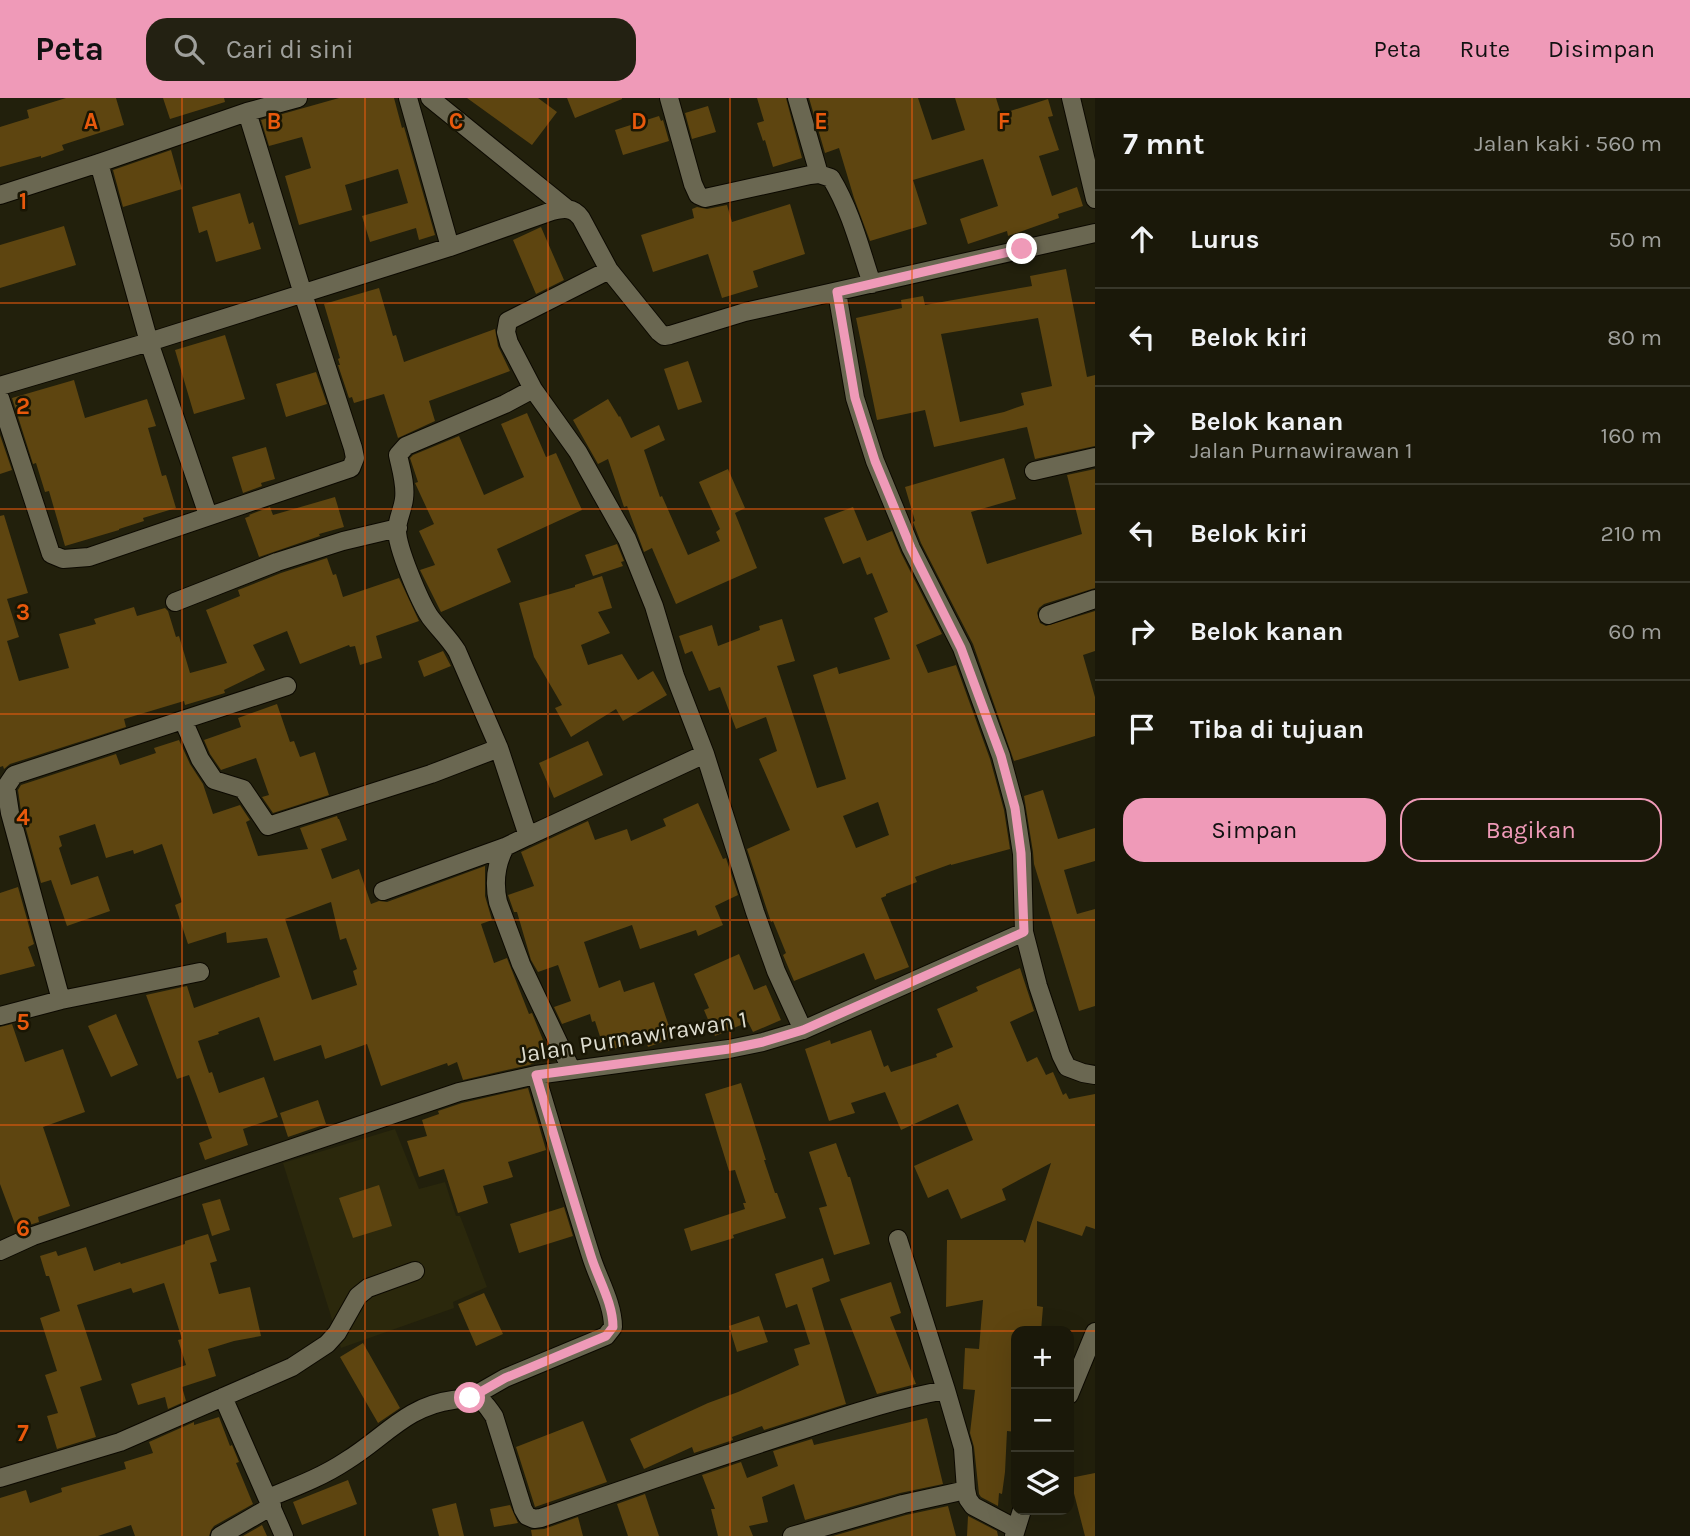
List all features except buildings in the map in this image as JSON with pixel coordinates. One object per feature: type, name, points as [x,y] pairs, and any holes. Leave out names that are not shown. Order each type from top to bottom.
[{"type":"street","points":[[0,195],[247,111],[298,98]]},
{"type":"street","points":[[408,98],[450,247]]},
{"type":"street","points":[[430,98],[566,208]]},
{"type":"street","points":[[669,98],[685,159],[698,195],[705,198],[810,175],[819,174],[831,178],[851,217],[872,284]]},
{"type":"street","points":[[797,98],[819,174]]},
{"type":"street","points":[[1071,98],[1086,122],[1095,199]]},
{"type":"street","points":[[0,398],[51,554],[64,559],[89,557],[351,468],[355,458],[353,448],[247,111]]},
{"type":"street","points":[[99,163],[149,342],[208,515]]},
{"type":"street","points":[[0,386],[303,294],[566,208],[572,209],[581,218],[609,270],[664,335],[745,312],[1095,233]]},
{"type":"street","points":[[609,270],[508,321],[506,332],[533,389],[578,452],[627,539],[654,606],[675,677],[705,754],[776,971],[803,1030]]},
{"type":"street","points":[[837,292],[855,398],[875,461],[911,548],[961,648],[1001,756],[1015,808],[1021,853],[1024,932],[1038,986],[1067,1068],[1095,1075]]},
{"type":"street","points":[[528,836],[499,748],[457,651],[424,606],[400,547],[398,528],[404,487],[398,455],[406,446],[505,404],[533,389]]},
{"type":"street","points":[[1034,471],[1095,457]]},
{"type":"street","points":[[175,602],[278,562],[343,541],[398,528]]},
{"type":"street","points":[[1048,615],[1095,599]]},
{"type":"street","points":[[61,1000],[10,813],[6,787],[14,775],[287,686]]},
{"type":"street","points":[[183,720],[200,759],[214,780],[243,789],[268,827],[431,774],[499,748]]},
{"type":"street","points":[[383,891],[505,847],[705,754]]},
{"type":"street","points":[[505,847],[495,885],[501,912],[521,964],[571,1069]]},
{"type":"street","name":"Jalan Purnawirawan 1","points":[[0,1251],[33,1236],[458,1092],[571,1069],[729,1049],[803,1030],[1024,932]]},
{"type":"street","points":[[0,1016],[61,1000],[200,972]]},
{"type":"street","points":[[470,1398],[505,1378],[606,1336],[613,1327],[613,1317],[595,1269],[536,1075]]},
{"type":"street","points":[[898,1239],[963,1448],[966,1490],[973,1506],[1015,1532],[1020,1515]]},
{"type":"street","points":[[0,1478],[120,1442],[292,1367],[327,1344],[363,1291],[415,1272]]},
{"type":"street","points":[[1071,1389],[1095,1332]]},
{"type":"street","points":[[220,1536],[270,1502],[349,1460],[409,1414],[444,1401],[470,1398],[481,1400],[486,1405],[494,1416],[523,1509],[527,1517],[534,1519],[828,1422],[923,1394],[946,1390]]},
{"type":"street","points":[[223,1397],[284,1536]]},
{"type":"street","points":[[792,1536],[903,1504],[966,1490]]},
{"type":"shaded area","points":[[395,1129],[419,1189],[445,1182],[456,1216],[460,1216],[487,1287],[453,1302],[454,1308],[341,1348],[283,1163]]},
{"type":"route","points":[[470,1398],[505,1378],[606,1336],[613,1327],[613,1317],[595,1269],[536,1075],[763,1042],[803,1030],[1024,932],[1021,853],[1015,808],[1001,756],[961,648],[911,548],[875,461],[855,398],[837,292],[1022,249]]}]
